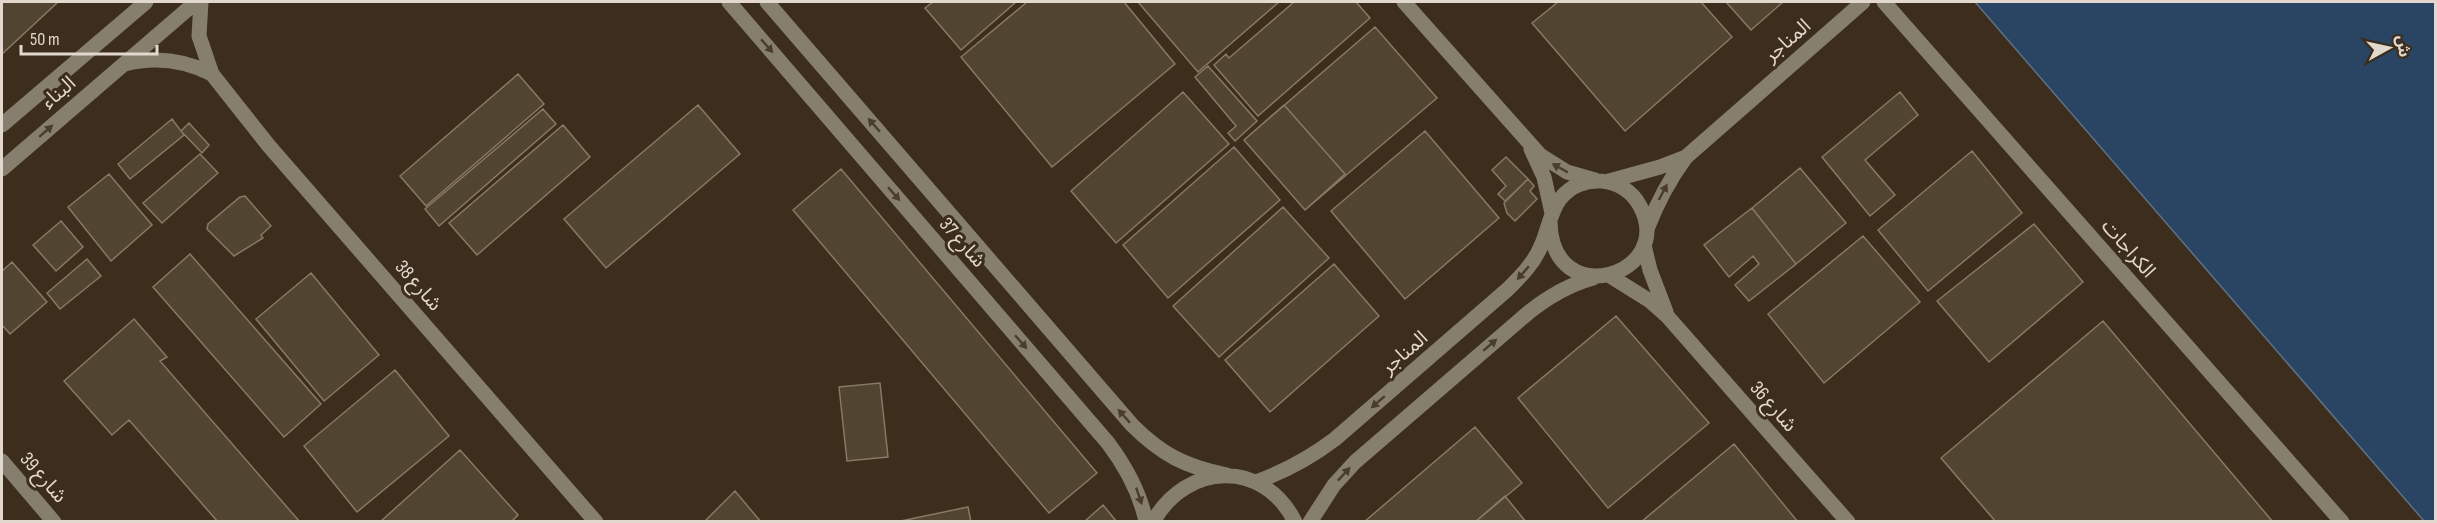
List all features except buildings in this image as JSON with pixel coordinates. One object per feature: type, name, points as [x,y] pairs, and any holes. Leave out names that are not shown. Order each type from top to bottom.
[{"type":"street","name":"البناء","points":[[2,125],[146,2]]},
{"type":"street","name":"البناء","points":[[2,169],[196,2]]},
{"type":"street","name":"شارع 38","points":[[201,2],[199,36],[212,74],[269,146],[596,522]]},
{"type":"street","name":"شارع 37","points":[[729,2],[1108,443],[1124,464],[1136,487],[1146,522]]},
{"type":"street","name":"شارع 37","points":[[767,2],[1132,425],[1152,444],[1174,459],[1200,470],[1256,482]]},
{"type":"street","points":[[1310,522],[1334,485],[1355,462],[1511,327],[1547,297],[1570,285],[1602,277],[1630,264],[1645,238],[1644,213],[1636,199],[1624,188],[1568,172],[1547,159],[1529,143],[1404,2]]},
{"type":"street","name":"المناجر","points":[[1645,238],[1656,204],[1686,157],[1863,2]]},
{"type":"street","name":"الكراجات","points":[[1884,2],[2342,522]]},
{"type":"street","name":"شارع 38","points":[[122,65],[137,61],[168,60],[183,62],[212,74]]},
{"type":"street","points":[[1529,143],[1544,177],[1551,217],[1550,237],[1556,252],[1566,265],[1579,273],[1602,277]]},
{"type":"street","name":"المناجر","points":[[1603,181],[1652,170],[1686,157]]},
{"type":"street","points":[[1551,217],[1559,199],[1570,189],[1584,182],[1603,181]]},
{"type":"street","name":"المناجر","points":[[1256,482],[1284,472],[1311,458],[1508,289],[1532,262],[1541,247],[1551,217]]},
{"type":"street","name":"شارع 36","points":[[1645,238],[1653,278],[1668,317]]},
{"type":"street","name":"شارع 36","points":[[1602,277],[1650,301],[1668,317],[1848,522]]},
{"type":"street","name":"شارع 39","points":[[2,461],[54,522]]},
{"type":"street","points":[[1153,522],[1161,508],[1183,487],[1211,476],[1227,475]]},
{"type":"street","points":[[1256,482],[1281,499],[1296,522]]},
{"type":"water","points":[[1975,2],[2435,2],[2435,521],[2424,521]]}]
